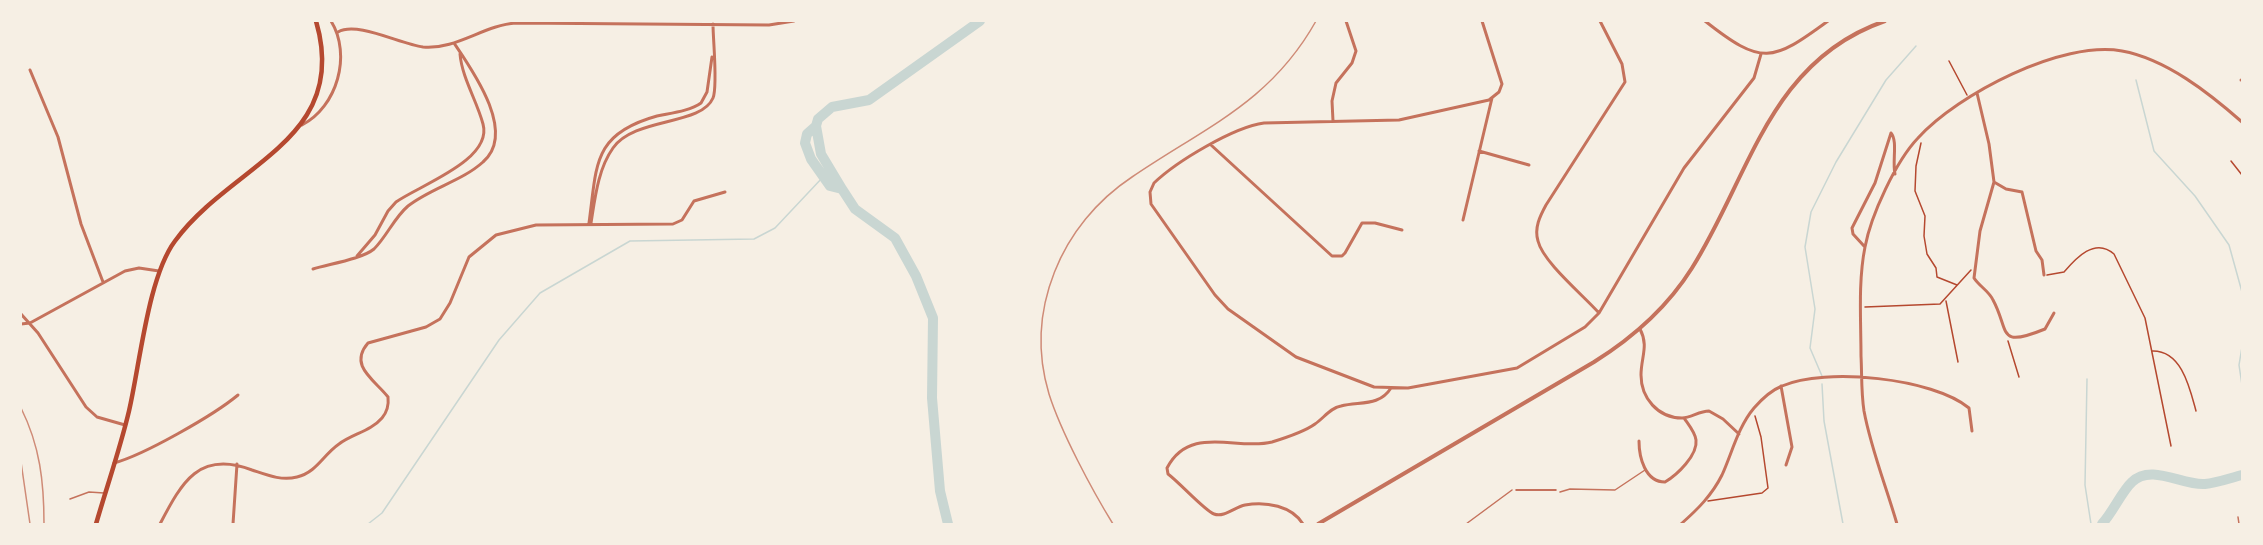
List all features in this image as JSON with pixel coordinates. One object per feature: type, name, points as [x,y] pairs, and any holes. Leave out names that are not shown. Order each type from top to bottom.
[{"type":"main road","points":[[96,524],[125,425],[159,271],[182,230],[301,126],[312,110],[322,79],[322,51],[316,21]]},
{"type":"street","points":[[301,126],[321,111],[337,80],[341,54],[338,32],[331,21]]},
{"type":"street","points":[[338,32],[354,29],[426,47],[453,43],[507,23],[769,25],[794,21]]},
{"type":"street","points":[[1334,121],[1334,90],[1356,51],[1346,21]]},
{"type":"street","points":[[1482,21],[1502,78],[1501,88],[1492,98],[1479,103],[1399,120],[1256,124],[1241,128],[1211,145],[1159,178],[1152,187],[1149,198],[1215,295],[1228,309],[1296,357],[1367,385],[1391,388],[1490,375],[1516,368],[1585,327],[1599,312],[1684,168],[1754,78],[1761,54]]},
{"type":"street","points":[[1599,312],[1547,258],[1538,243],[1537,230],[1538,221],[1546,205],[1625,82],[1622,64],[1600,21]]},
{"type":"street","points":[[1706,21],[1741,46],[1761,54],[1787,49],[1828,21]]},
{"type":"street","points":[[1318,524],[1594,362],[1640,329],[1664,306],[1692,269],[1763,131],[1792,84],[1830,49],[1849,36],[1885,21]]},
{"type":"street","points":[[590,223],[596,176],[607,144],[628,125],[701,103],[707,92],[712,57],[713,23]]},
{"type":"street","points":[[313,269],[373,250],[408,206],[483,163],[493,149],[497,137],[495,122],[480,87],[453,43]]},
{"type":"street","points":[[1897,524],[1867,427],[1861,379],[1861,307],[1865,246],[1895,174],[1918,138],[1977,93],[2026,70],[2072,54],[2092,50],[2121,50],[2151,60],[2209,95],[2242,122]]},
{"type":"street","points":[[356,257],[375,235],[388,211],[396,202],[464,162],[480,147],[484,126],[462,65],[460,52]]},
{"type":"street","points":[[590,223],[600,178],[613,148],[630,132],[696,112],[709,105],[715,90],[712,57]]},
{"type":"street","points":[[30,70],[58,137],[81,224],[104,282]]},
{"type":"street","points":[[1977,93],[1989,144],[1994,182],[1980,231],[1979,249],[1974,265],[1975,280],[1993,298],[2002,331],[2007,335],[2020,337],[2044,329],[2054,313]]},
{"type":"street","points":[[1463,220],[1492,98]]},
{"type":"street","points":[[1865,246],[1853,234],[1852,228],[1875,183],[1891,133],[1895,140],[1892,157],[1895,174]]},
{"type":"street","points":[[1211,145],[1332,256],[1342,256],[1345,253],[1362,223],[1402,230]]},
{"type":"street","points":[[1479,151],[1529,165]]},
{"type":"street","points":[[1994,182],[2006,189],[2022,192],[2044,275]]},
{"type":"street","points":[[160,524],[180,487],[190,476],[217,463],[237,464],[265,475],[297,477],[318,467],[338,444],[380,421],[388,409],[388,398],[360,363],[362,352],[368,343],[426,327],[440,319],[450,303],[469,257],[496,236],[524,226],[590,223],[674,224],[682,220],[694,201],[725,192]]},
{"type":"street","points":[[21,324],[30,323],[134,268],[159,271]]},
{"type":"street","points":[[21,314],[30,323],[86,407],[97,417],[125,425]]},
{"type":"street","points":[[1640,329],[1646,343],[1641,375],[1648,399],[1662,413],[1684,418],[1709,411],[1717,414],[1738,434]]},
{"type":"street","points":[[1681,524],[1705,501],[1723,473],[1738,434],[1753,409],[1781,386],[1808,380],[1878,379],[1923,386],[1949,394],[1969,408],[1972,431]]},
{"type":"street","points":[[1781,386],[1792,447],[1786,465]]},
{"type":"street","points":[[1303,524],[1297,514],[1289,509],[1257,505],[1244,505],[1223,514],[1213,514],[1168,474],[1167,468],[1177,454],[1196,444],[1212,441],[1273,441],[1313,426],[1335,408],[1380,400],[1391,388]]},
{"type":"street","points":[[114,463],[136,455],[221,408],[238,395]]},
{"type":"street","points":[[1639,441],[1640,456],[1646,470],[1661,482],[1673,477],[1683,467],[1696,440],[1684,418]]},
{"type":"street","points":[[233,524],[237,464]]},
{"type":"lane","points":[[1560,492],[1570,489],[1616,490],[1646,470]]},
{"type":"lane","points":[[1466,524],[1512,490]]},
{"type":"lane","points":[[70,499],[89,492],[105,494]]},
{"type":"lane","points":[[2238,517],[2239,524]]},
{"type":"path","points":[[1949,61],[1969,98]]},
{"type":"path","points":[[1918,138],[1921,147],[1916,166],[1915,191],[1925,216],[1924,236],[1927,254],[1936,268],[1937,277],[1957,285]]},
{"type":"path","points":[[2231,161],[2242,175]]},
{"type":"path","points":[[2044,275],[2064,272],[2075,258],[2089,249],[2102,248],[2112,251],[2143,313],[2171,446]]},
{"type":"path","points":[[1861,307],[1940,304],[1946,301],[1974,265]]},
{"type":"path","points":[[1946,301],[1959,362]]},
{"type":"path","points":[[2007,335],[2019,377]]},
{"type":"path","points":[[2151,351],[2159,351],[2186,374],[2196,411]]},
{"type":"path","points":[[1705,501],[1762,493],[1768,488],[1761,437],[1753,409]]},
{"type":"path","points":[[1512,490],[1560,492]]},
{"type":"waterway","points":[[948,524],[940,491],[932,398],[933,318],[916,276],[895,238],[855,209],[842,189],[830,186],[811,159],[805,143],[807,134],[816,126],[818,119],[832,107],[869,100],[980,21]]},
{"type":"waterway","points":[[1822,376],[1810,348],[1815,309],[1805,247],[1811,212],[1836,162],[1886,80],[1916,46]]},
{"type":"waterway","points":[[2136,80],[2154,151],[2195,196],[2229,245],[2242,292]]},
{"type":"waterway","points":[[816,126],[821,154],[842,189]]},
{"type":"waterway","points":[[368,524],[382,513],[499,340],[540,293],[630,241],[754,239],[775,228],[823,177]]},
{"type":"waterway","points":[[2242,347],[2239,365],[2242,385]]},
{"type":"waterway","points":[[2087,379],[2085,485],[2091,524]]},
{"type":"waterway","points":[[1822,384],[1824,421],[1843,524]]},
{"type":"waterway","points":[[2102,524],[2128,486],[2140,477],[2158,475],[2205,484],[2242,475]]},
{"type":"railway","points":[[1113,524],[1061,426],[1049,394],[1042,363],[1041,332],[1046,301],[1055,272],[1068,244],[1107,196],[1132,177],[1234,111],[1257,93],[1298,49],[1316,21]]},
{"type":"railway","points":[[21,408],[33,436],[40,464],[44,524]]},
{"type":"railway","points":[[21,462],[30,524]]}]
